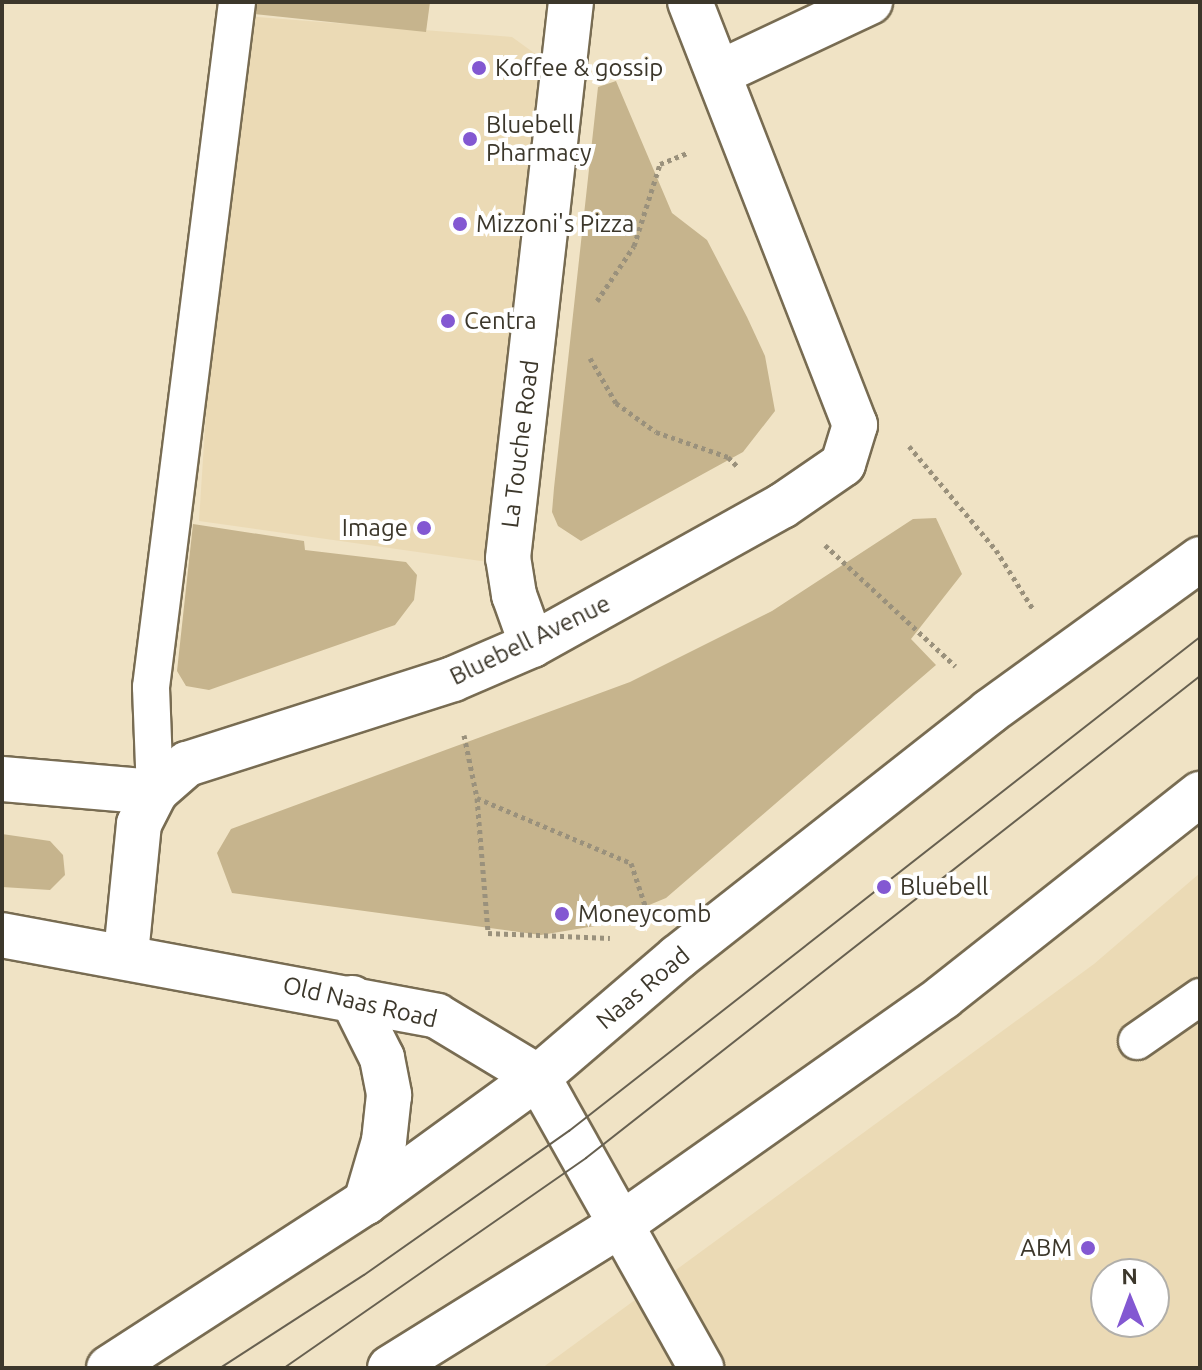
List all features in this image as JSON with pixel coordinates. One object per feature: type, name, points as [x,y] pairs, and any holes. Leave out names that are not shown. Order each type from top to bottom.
[{"type":"street","name":"La Touche Road","points":[[532,645],[514,595],[508,558],[571,2]]},
{"type":"street","points":[[690,2],[744,129],[849,444]]},
{"type":"street","points":[[719,73],[870,2]]},
{"type":"street","name":"Bluebell Avenue","points":[[126,954],[139,824],[155,792],[187,764],[453,679],[532,645],[782,506],[849,444]]},
{"type":"street","name":"Naas Road","points":[[109,1368],[366,1202],[538,1077],[678,957],[989,712],[1200,559]]},
{"type":"street","points":[[2,779],[155,792]]},
{"type":"street","points":[[390,1368],[623,1223],[943,997],[1200,794]]},
{"type":"street","name":"Old Naas Road","points":[[2,935],[126,954],[437,1016],[538,1077],[623,1223],[701,1368]]},
{"type":"street","points":[[352,998],[382,1058],[389,1095],[384,1141],[366,1202]]},
{"type":"lane","points":[[155,792],[151,687],[237,2]]},
{"type":"lane","points":[[1137,1041],[1200,997]]},
{"type":"path","points":[[744,129],[660,164],[634,246],[588,316],[590,358],[616,403],[656,432],[728,457],[953,663],[989,712]]},
{"type":"path","points":[[535,313],[588,316]]},
{"type":"path","points":[[849,444],[897,432],[996,550],[1063,657]]},
{"type":"path","points":[[453,679],[477,798],[488,933],[620,937]]},
{"type":"path","points":[[477,798],[631,863],[648,912]]},
{"type":"shaded area","points":[[255,2],[430,2],[426,32],[253,14]]},
{"type":"shaded area","points":[[245,16],[512,37],[566,76],[495,563],[199,521],[209,367]]},
{"type":"shaded area","points":[[616,81],[672,213],[707,240],[747,317],[765,356],[775,411],[743,452],[581,541],[558,526],[552,512],[598,87]]},
{"type":"shaded area","points":[[936,518],[962,574],[911,639],[936,665],[666,898],[601,925],[541,935],[232,893],[217,853],[231,829],[630,682],[772,611],[913,519]]},
{"type":"shaded area","points":[[193,524],[304,541],[305,550],[406,562],[417,575],[414,600],[395,625],[209,690],[186,686],[177,671]]},
{"type":"shaded area","points":[[2,834],[50,841],[63,855],[65,875],[50,890],[2,887]]},
{"type":"shaded area","points":[[1200,873],[1200,1368],[542,1368],[1094,964]]},
{"type":"tram line","points":[[220,1368],[364,1275],[569,1131],[1200,637]]},
{"type":"tram line","points":[[284,1368],[586,1158],[1200,676]]},
{"type":"place","name":"Koffee & gossip","points":[[479,68]]},
{"type":"place","name":"Bluebell Pharmacy","points":[[470,139]]},
{"type":"place","name":"Mizzoni's Pizza","points":[[460,224]]},
{"type":"place","name":"Centra","points":[[448,321]]},
{"type":"place","name":"Image","points":[[424,528]]},
{"type":"place","name":"Bluebell","points":[[884,887]]},
{"type":"place","name":"Moneycomb","points":[[562,914]]},
{"type":"place","name":"ABM","points":[[1088,1248]]}]
